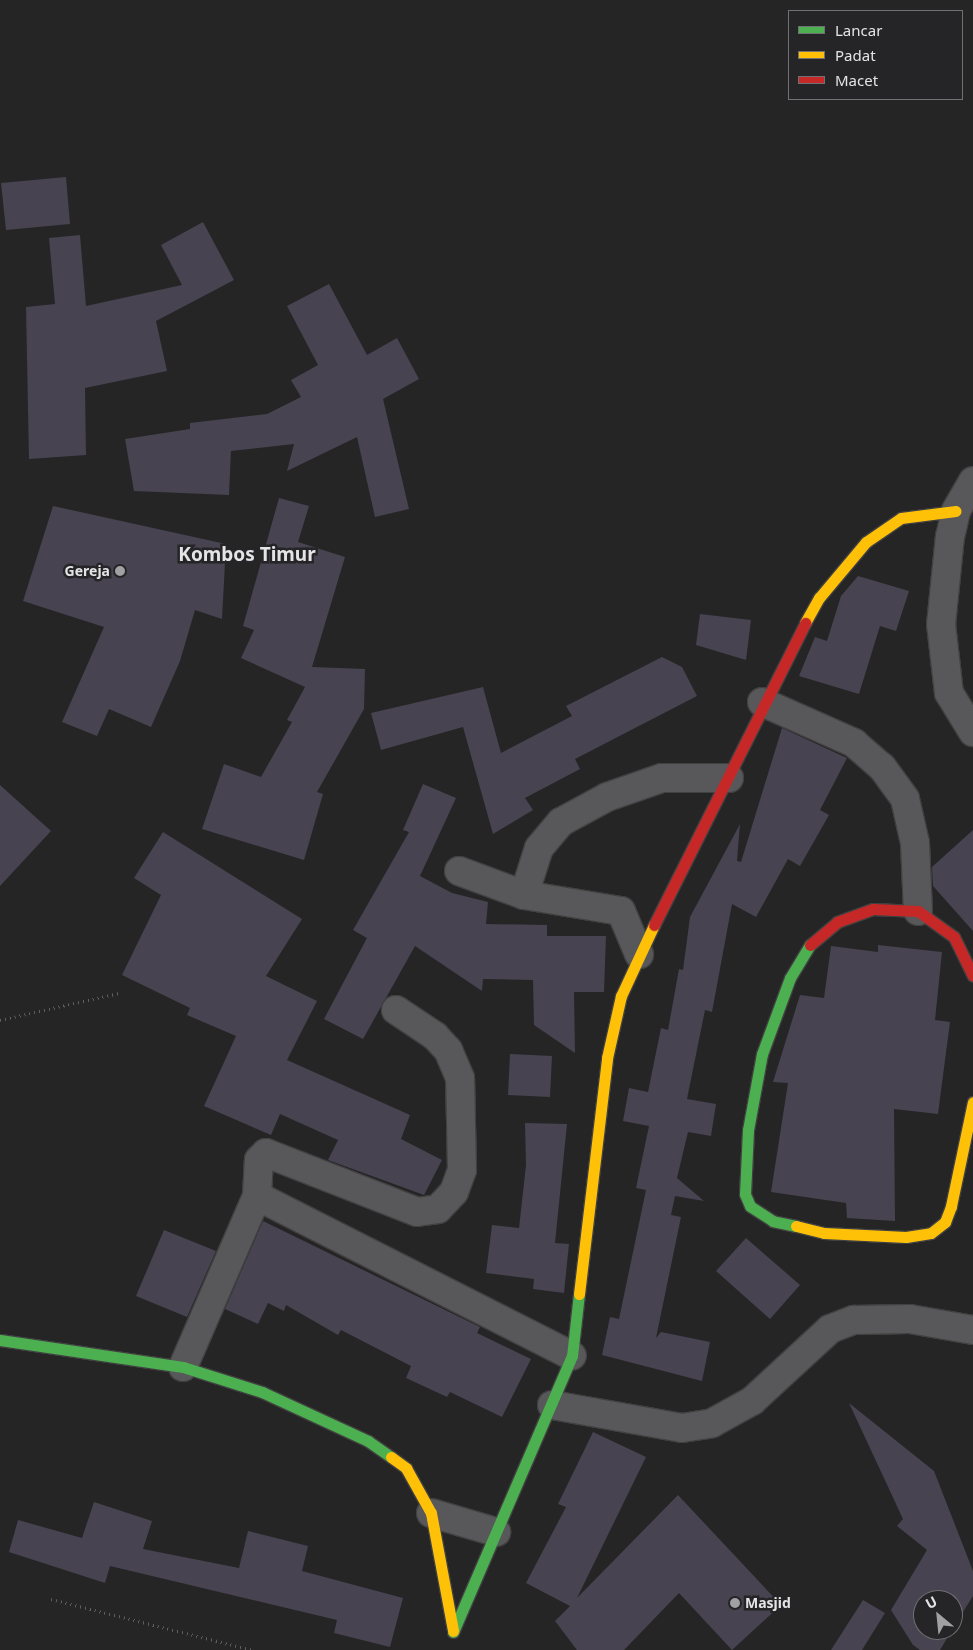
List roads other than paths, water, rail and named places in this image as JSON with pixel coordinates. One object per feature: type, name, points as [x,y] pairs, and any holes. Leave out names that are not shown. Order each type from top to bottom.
[{"type":"street","points":[[973,481],[956,511],[940,624],[949,693],[973,732]]},
{"type":"street","points":[[453,1632],[572,1356],[606,1058],[621,996],[639,954],[729,778],[762,702],[818,598],[866,542],[901,518],[933,510],[956,511]]},
{"type":"street","points":[[762,702],[854,742],[882,767],[907,808],[915,843],[918,911]]},
{"type":"street","points":[[524,895],[539,848],[561,822],[607,797],[662,778],[729,778]]},
{"type":"street","points":[[459,871],[524,895],[621,912],[639,954]]},
{"type":"street","points":[[973,976],[954,937],[918,911],[873,909],[837,922],[815,938],[790,978],[762,1054],[748,1130],[745,1194],[750,1206],[773,1221],[824,1233],[906,1237],[931,1233],[945,1222],[951,1206],[973,1102]]},
{"type":"street","points":[[183,1367],[257,1196],[259,1160],[266,1153],[417,1212],[438,1209],[454,1192],[462,1170],[460,1078],[448,1050],[435,1036],[396,1010]]},
{"type":"street","points":[[257,1196],[572,1356]]},
{"type":"street","points":[[552,1405],[682,1428],[712,1423],[752,1400],[830,1329],[854,1320],[910,1319],[973,1330]]},
{"type":"street","points":[[0,1340],[183,1367],[262,1392],[368,1441],[406,1468],[431,1513],[445,1569],[453,1632],[452,1650]]},
{"type":"street","points":[[431,1513],[496,1532]]},
{"type":"place","name":"Gereja","points":[[120,571]]},
{"type":"place","name":"Masjid","points":[[735,1603]]},
{"type":"district","name":"Kombos Timur","points":[[247,555]]}]
